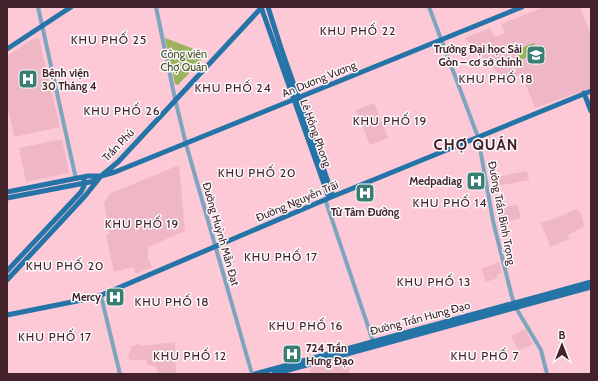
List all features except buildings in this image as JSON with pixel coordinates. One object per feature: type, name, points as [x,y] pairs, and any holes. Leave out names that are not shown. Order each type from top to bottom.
[{"type":"main road","points":[[7,49],[71,7]]},
{"type":"main road","name":"Trần Phú","points":[[7,271],[38,243],[85,196],[101,176],[121,158],[261,7]]},
{"type":"main road","name":"Lê Hồng Phong","points":[[261,7],[296,99]]},
{"type":"main road","name":"Lê Hồng Phong","points":[[268,7],[296,99],[329,198]]},
{"type":"main road","name":"An Dương Vương","points":[[7,198],[77,181],[93,181],[101,176],[186,144],[522,7]]},
{"type":"main road","name":"Đường Nguyễn Trãi","points":[[7,315],[101,296],[329,198],[591,91]]},
{"type":"main road","points":[[584,93],[591,111]]},
{"type":"main road","points":[[121,158],[128,167]]},
{"type":"main road","name":"Trần Phú","points":[[7,280],[81,192],[84,180]]},
{"type":"main road","name":"An Dương Vương","points":[[7,192],[49,187]]},
{"type":"main road","name":"Đường Trần Hưng Đạo","points":[[253,374],[306,363],[553,295],[591,282]]},
{"type":"main road","name":"Đường Trần Hưng Đạo","points":[[553,295],[591,288]]},
{"type":"main road","name":"Đường Trần Hưng Đạo","points":[[274,374],[285,368]]},
{"type":"street","points":[[38,7],[77,181]]},
{"type":"street","name":"Đường Huỳnh Mẫn Đạt","points":[[156,7],[186,144],[253,374]]},
{"type":"street","name":"Đường Trần Bình Trọng","points":[[429,7],[478,137],[493,221],[515,305],[541,350],[547,374]]},
{"type":"street","name":"Lê Hồng Phong","points":[[329,198],[374,344]]},
{"type":"street","points":[[101,296],[120,374]]},
{"type":"shaded area","name":"Trường Đại học Sài Gòn – cơ sở chính","points":[[544,7],[580,7],[591,35],[591,88],[535,108],[521,73],[507,83],[465,38],[490,28],[495,37],[505,33],[501,24]]},
{"type":"shaded area","name":"Bệnh viện 30 Tháng 4","points":[[36,37],[39,39],[60,127],[14,137],[7,103],[7,56]]},
{"type":"shaded area","points":[[374,103],[388,138],[370,145],[356,110]]},
{"type":"shaded area","points":[[62,139],[69,173],[26,182],[19,148]]},
{"type":"shaded area","points":[[179,165],[185,231],[148,247],[148,258],[152,267],[136,274],[133,267],[114,272],[106,235],[109,233],[104,203],[109,194]]},
{"type":"shaded area","points":[[527,171],[529,180],[492,187],[490,178]]},
{"type":"shaded area","points":[[517,204],[521,218],[499,223],[496,209]]},
{"type":"shaded area","points":[[576,209],[579,211],[585,226],[568,235],[570,239],[550,247],[540,223]]},
{"type":"shaded area","points":[[499,262],[502,273],[497,275],[498,278],[486,282],[481,269]]},
{"type":"shaded area","points":[[525,329],[533,344],[519,351],[511,336]]},
{"type":"shaded area","points":[[175,342],[176,373],[163,374],[157,372],[156,367],[147,364],[147,360],[129,360],[128,356],[131,350],[130,346],[140,343],[141,346]]},
{"type":"shaded area","points":[[349,356],[349,374],[310,374],[311,367]]},
{"type":"green space","name":"Công viên Chợ Quán","points":[[165,38],[207,54],[178,85],[175,84]]},
{"type":"green space","points":[[534,43],[538,53],[520,60],[516,50]]},
{"type":"place","name":"Trường Đại học Sài Gòn – cơ sở chính","points":[[536,55]]},
{"type":"place","name":"Bệnh viện 30 Tháng 4","points":[[28,79]]},
{"type":"place","name":"Medpadiag","points":[[476,181]]},
{"type":"place","name":"Từ Tâm Đường","points":[[365,193]]},
{"type":"place","name":"Mercy","points":[[115,297]]},
{"type":"place","name":"724 Trần Hưng Đạo","points":[[292,354]]},
{"type":"district","name":"KHU PHỐ 22","points":[[358,31]]},
{"type":"district","name":"KHU PHỐ 25","points":[[109,40]]},
{"type":"district","name":"KHU PHỐ 18","points":[[496,79]]},
{"type":"district","name":"KHU PHỐ 24","points":[[233,88]]},
{"type":"district","name":"KHU PHỐ 26","points":[[122,111]]},
{"type":"district","name":"KHU PHỐ 19","points":[[390,121]]},
{"type":"district","name":"CHỢ QUÁN","points":[[476,145]]},
{"type":"district","name":"KHU PHỐ 20","points":[[257,173]]},
{"type":"district","name":"KHU PHỐ 14","points":[[450,203]]},
{"type":"district","name":"KHU PHỐ 19","points":[[142,224]]},
{"type":"district","name":"KHU PHỐ 17","points":[[281,257]]},
{"type":"district","name":"KHU PHỐ 20","points":[[65,266]]},
{"type":"district","name":"KHU PHỐ 13","points":[[434,282]]},
{"type":"district","name":"KHU PHỐ 18","points":[[172,302]]},
{"type":"district","name":"KHU PHỐ 16","points":[[306,326]]},
{"type":"district","name":"KHU PHỐ 17","points":[[55,337]]},
{"type":"district","name":"KHU PHỐ 12","points":[[190,356]]},
{"type":"district","name":"KHU PHỐ 7","points":[[485,356]]}]
